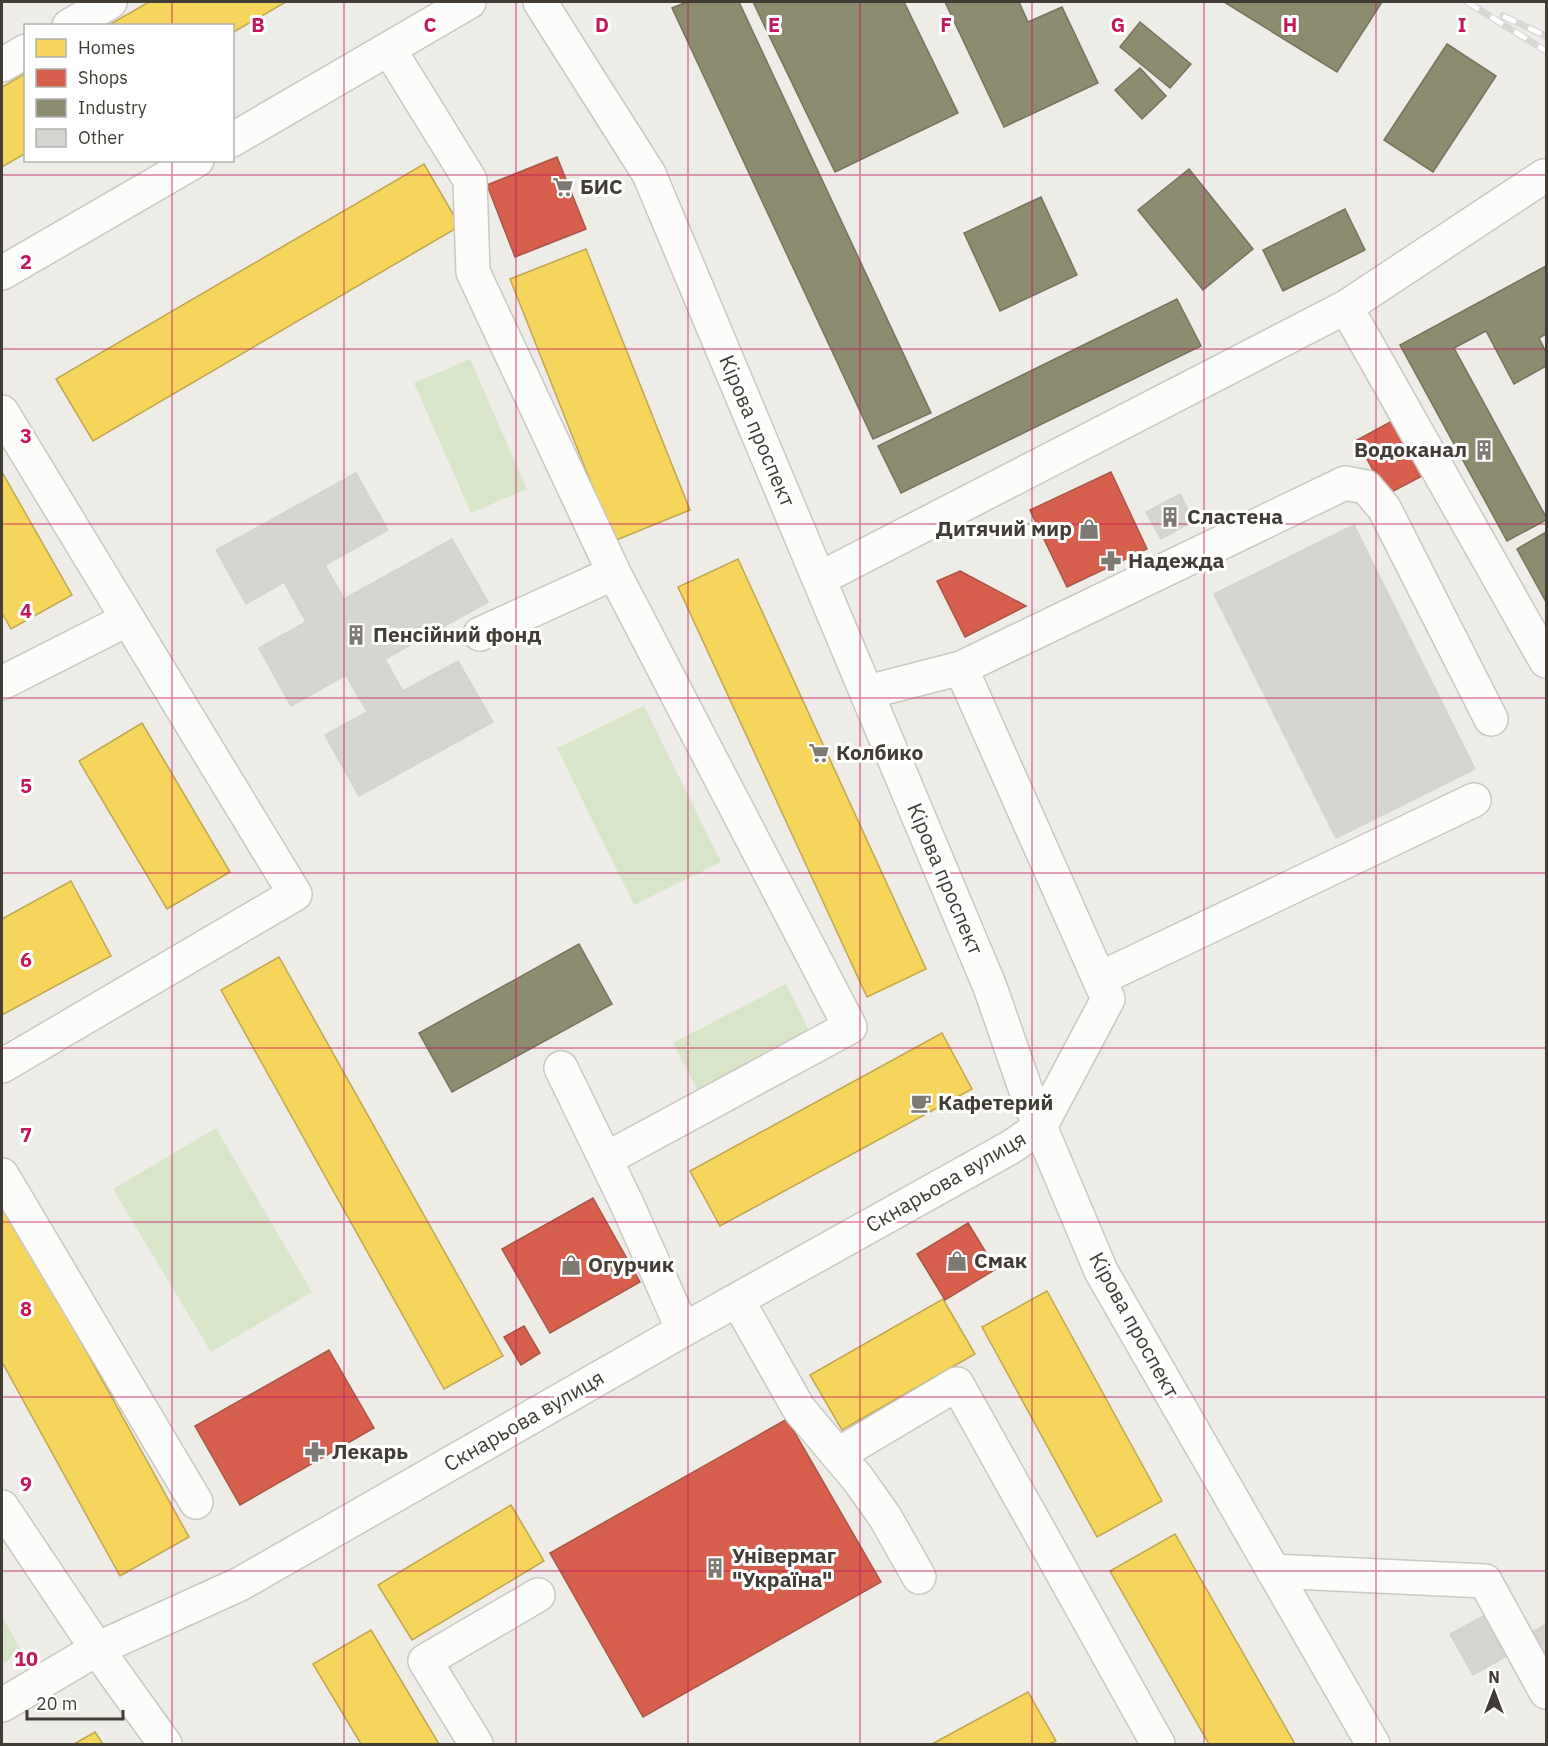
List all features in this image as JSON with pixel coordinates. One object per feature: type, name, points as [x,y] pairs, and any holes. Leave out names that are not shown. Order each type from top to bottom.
[{"type":"street","points":[[72,24],[110,2]]},
{"type":"street","points":[[234,139],[469,2]]},
{"type":"street","name":"Кірова проспект","points":[[540,2],[649,174],[990,987],[1040,1127],[1101,1271],[1373,1744]]},
{"type":"street","points":[[388,49],[470,180],[473,272],[614,573],[850,1027],[606,1159]]},
{"type":"street","points":[[2,65],[24,52]]},
{"type":"street","points":[[2,273],[194,162]]},
{"type":"street","points":[[819,579],[1346,307],[1544,176]]},
{"type":"street","points":[[1346,307],[1546,661]]},
{"type":"street","points":[[2,412],[295,894],[2,1066]]},
{"type":"street","points":[[868,692],[961,668],[1345,483],[1366,487],[1384,508],[1491,719]]},
{"type":"street","points":[[480,634],[614,573]]},
{"type":"street","points":[[2,683],[128,619]]},
{"type":"street","points":[[961,668],[1108,999],[1040,1127]]},
{"type":"street","points":[[1100,979],[1474,800]]},
{"type":"street","points":[[561,1068],[606,1159],[683,1330]]},
{"type":"street","name":"Скнарьова вулиця","points":[[2,1705],[97,1649],[240,1584],[683,1330],[1011,1147],[1040,1127]]},
{"type":"street","points":[[2,1175],[196,1502]]},
{"type":"street","points":[[738,1300],[799,1409],[839,1454],[885,1517],[919,1577]]},
{"type":"street","points":[[839,1454],[957,1384],[1158,1744]]},
{"type":"street","points":[[2,1507],[97,1649],[165,1744]]},
{"type":"street","points":[[1273,1571],[1485,1581],[1546,1692]]},
{"type":"street","points":[[476,1744],[425,1661],[538,1595]]},
{"type":"green space","points":[[470,359],[527,489],[471,513],[414,383]]},
{"type":"green space","points":[[644,706],[721,862],[634,905],[557,748]]},
{"type":"green space","points":[[786,984],[809,1030],[700,1094],[673,1043]]},
{"type":"green space","points":[[216,1128],[312,1292],[211,1352],[113,1189]]},
{"type":"green space","points":[[2,1616],[22,1652],[2,1664]]},
{"type":"building: Homes","points":[[149,2],[286,2],[234,32],[234,24],[110,24]]},
{"type":"building: Homes","points":[[24,74],[24,154],[2,167],[2,87]]},
{"type":"building: Homes","points":[[424,164],[460,226],[93,441],[56,379]]},
{"type":"building: Homes","points":[[586,249],[690,510],[614,541],[510,279]]},
{"type":"building: Homes","points":[[2,472],[72,595],[11,629],[2,613]]},
{"type":"building: Homes","points":[[738,559],[926,969],[867,997],[678,587]]},
{"type":"building: Homes","points":[[142,723],[230,872],[167,909],[79,761]]},
{"type":"building: Homes","points":[[71,881],[111,956],[2,1015],[2,919]]},
{"type":"building: Homes","points":[[279,957],[503,1356],[444,1389],[221,990]]},
{"type":"building: Homes","points":[[942,1033],[972,1089],[720,1226],[690,1171]]},
{"type":"building: Homes","points":[[2,1199],[189,1537],[120,1576],[2,1362]]},
{"type":"building: Homes","points":[[1047,1291],[1162,1501],[1097,1537],[982,1327]]},
{"type":"building: Homes","points":[[943,1299],[975,1354],[842,1430],[810,1375]]},
{"type":"building: Homes","points":[[511,1505],[544,1561],[412,1640],[378,1585]]},
{"type":"building: Homes","points":[[1175,1534],[1295,1744],[1209,1744],[1110,1571]]},
{"type":"building: Homes","points":[[371,1630],[439,1744],[361,1744],[313,1664]]},
{"type":"building: Homes","points":[[1028,1692],[1056,1741],[1049,1744],[932,1744]]},
{"type":"building: Homes","points":[[95,1732],[103,1744],[74,1744]]},
{"type":"building: Shops","points":[[557,157],[586,229],[515,257],[487,185]]},
{"type":"building: Shops","points":[[1394,420],[1424,475],[1386,495],[1357,440]]},
{"type":"building: Shops","name":"Дитячий мир","points":[[1111,472],[1147,549],[1067,587],[1030,510]]},
{"type":"building: Shops","points":[[960,571],[1026,606],[965,637],[937,581]]},
{"type":"building: Shops","name":"Огурчик","points":[[593,1198],[640,1282],[550,1333],[502,1249]]},
{"type":"building: Shops","name":"Смак","points":[[968,1223],[996,1269],[945,1300],[917,1254]]},
{"type":"building: Shops","points":[[524,1326],[540,1353],[521,1365],[504,1337]]},
{"type":"building: Shops","points":[[329,1350],[374,1428],[240,1505],[195,1426]]},
{"type":"building: Shops","name":"Універмаг \"Україна\"","points":[[787,1419],[881,1582],[643,1717],[550,1553]]},
{"type":"building: Industry","points":[[687,2],[739,2],[931,413],[873,439],[672,8]]},
{"type":"building: Industry","points":[[753,2],[904,2],[958,113],[835,172]]},
{"type":"building: Industry","points":[[945,2],[1019,2],[1028,22],[1062,7],[1098,83],[1004,127]]},
{"type":"building: Industry","points":[[1224,2],[1382,2],[1337,72]]},
{"type":"building: Industry","points":[[1140,22],[1191,64],[1170,88],[1120,47]]},
{"type":"building: Industry","points":[[1447,44],[1496,76],[1433,172],[1384,140]]},
{"type":"building: Industry","points":[[1140,68],[1166,96],[1142,119],[1115,90]]},
{"type":"building: Industry","points":[[1189,169],[1253,249],[1203,290],[1138,210]]},
{"type":"building: Industry","points":[[1041,197],[1077,275],[1000,311],[964,233]]},
{"type":"building: Industry","points":[[1345,209],[1365,250],[1283,291],[1263,250]]},
{"type":"building: Industry","name":"Водоканал","points":[[1546,266],[1546,334],[1539,338],[1546,352],[1546,366],[1514,384],[1486,331],[1454,348],[1546,517],[1546,520],[1507,541],[1400,345]]},
{"type":"building: Industry","points":[[1177,299],[1201,346],[901,493],[878,446]]},
{"type":"building: Industry","points":[[1546,532],[1546,602],[1517,549]]},
{"type":"building: Industry","points":[[579,944],[612,1004],[452,1092],[419,1033]]},
{"type":"building: Other","name":"Пенсійний фонд","points":[[356,473],[388,530],[325,565],[344,599],[452,539],[488,602],[385,659],[403,691],[458,661],[493,722],[359,796],[325,735],[367,712],[346,675],[291,706],[259,648],[306,622],[284,582],[246,604],[216,550]]},
{"type":"building: Other","name":"Сластена","points":[[1180,494],[1194,521],[1161,539],[1146,512]]},
{"type":"building: Other","points":[[1354,525],[1475,769],[1336,838],[1214,594]]},
{"type":"building: Other","points":[[1487,1614],[1510,1654],[1473,1675],[1450,1634]]},
{"type":"building: Other","points":[[1546,1624],[1546,1660],[1527,1636]]},
{"type":"railway","points":[[1467,2],[1546,51]]},
{"type":"railway","points":[[1503,16],[1546,36]]},
{"type":"place","name":"БИС","points":[[563,187]]},
{"type":"place","name":"Водоканал","points":[[1484,450]]},
{"type":"place","name":"Сластена","points":[[1170,517]]},
{"type":"place","name":"Дитячий мир","points":[[1089,529]]},
{"type":"place","name":"Надежда","points":[[1111,561]]},
{"type":"place","name":"Пенсійний фонд","points":[[356,635]]},
{"type":"place","name":"Колбико","points":[[819,753]]},
{"type":"place","name":"Кафетерий","points":[[921,1103]]},
{"type":"place","name":"Смак","points":[[957,1261]]},
{"type":"place","name":"Огурчик","points":[[571,1265]]},
{"type":"place","name":"Лекарь","points":[[315,1452]]},
{"type":"place","name":"Універмаг \"Україна\"","points":[[715,1568]]}]
